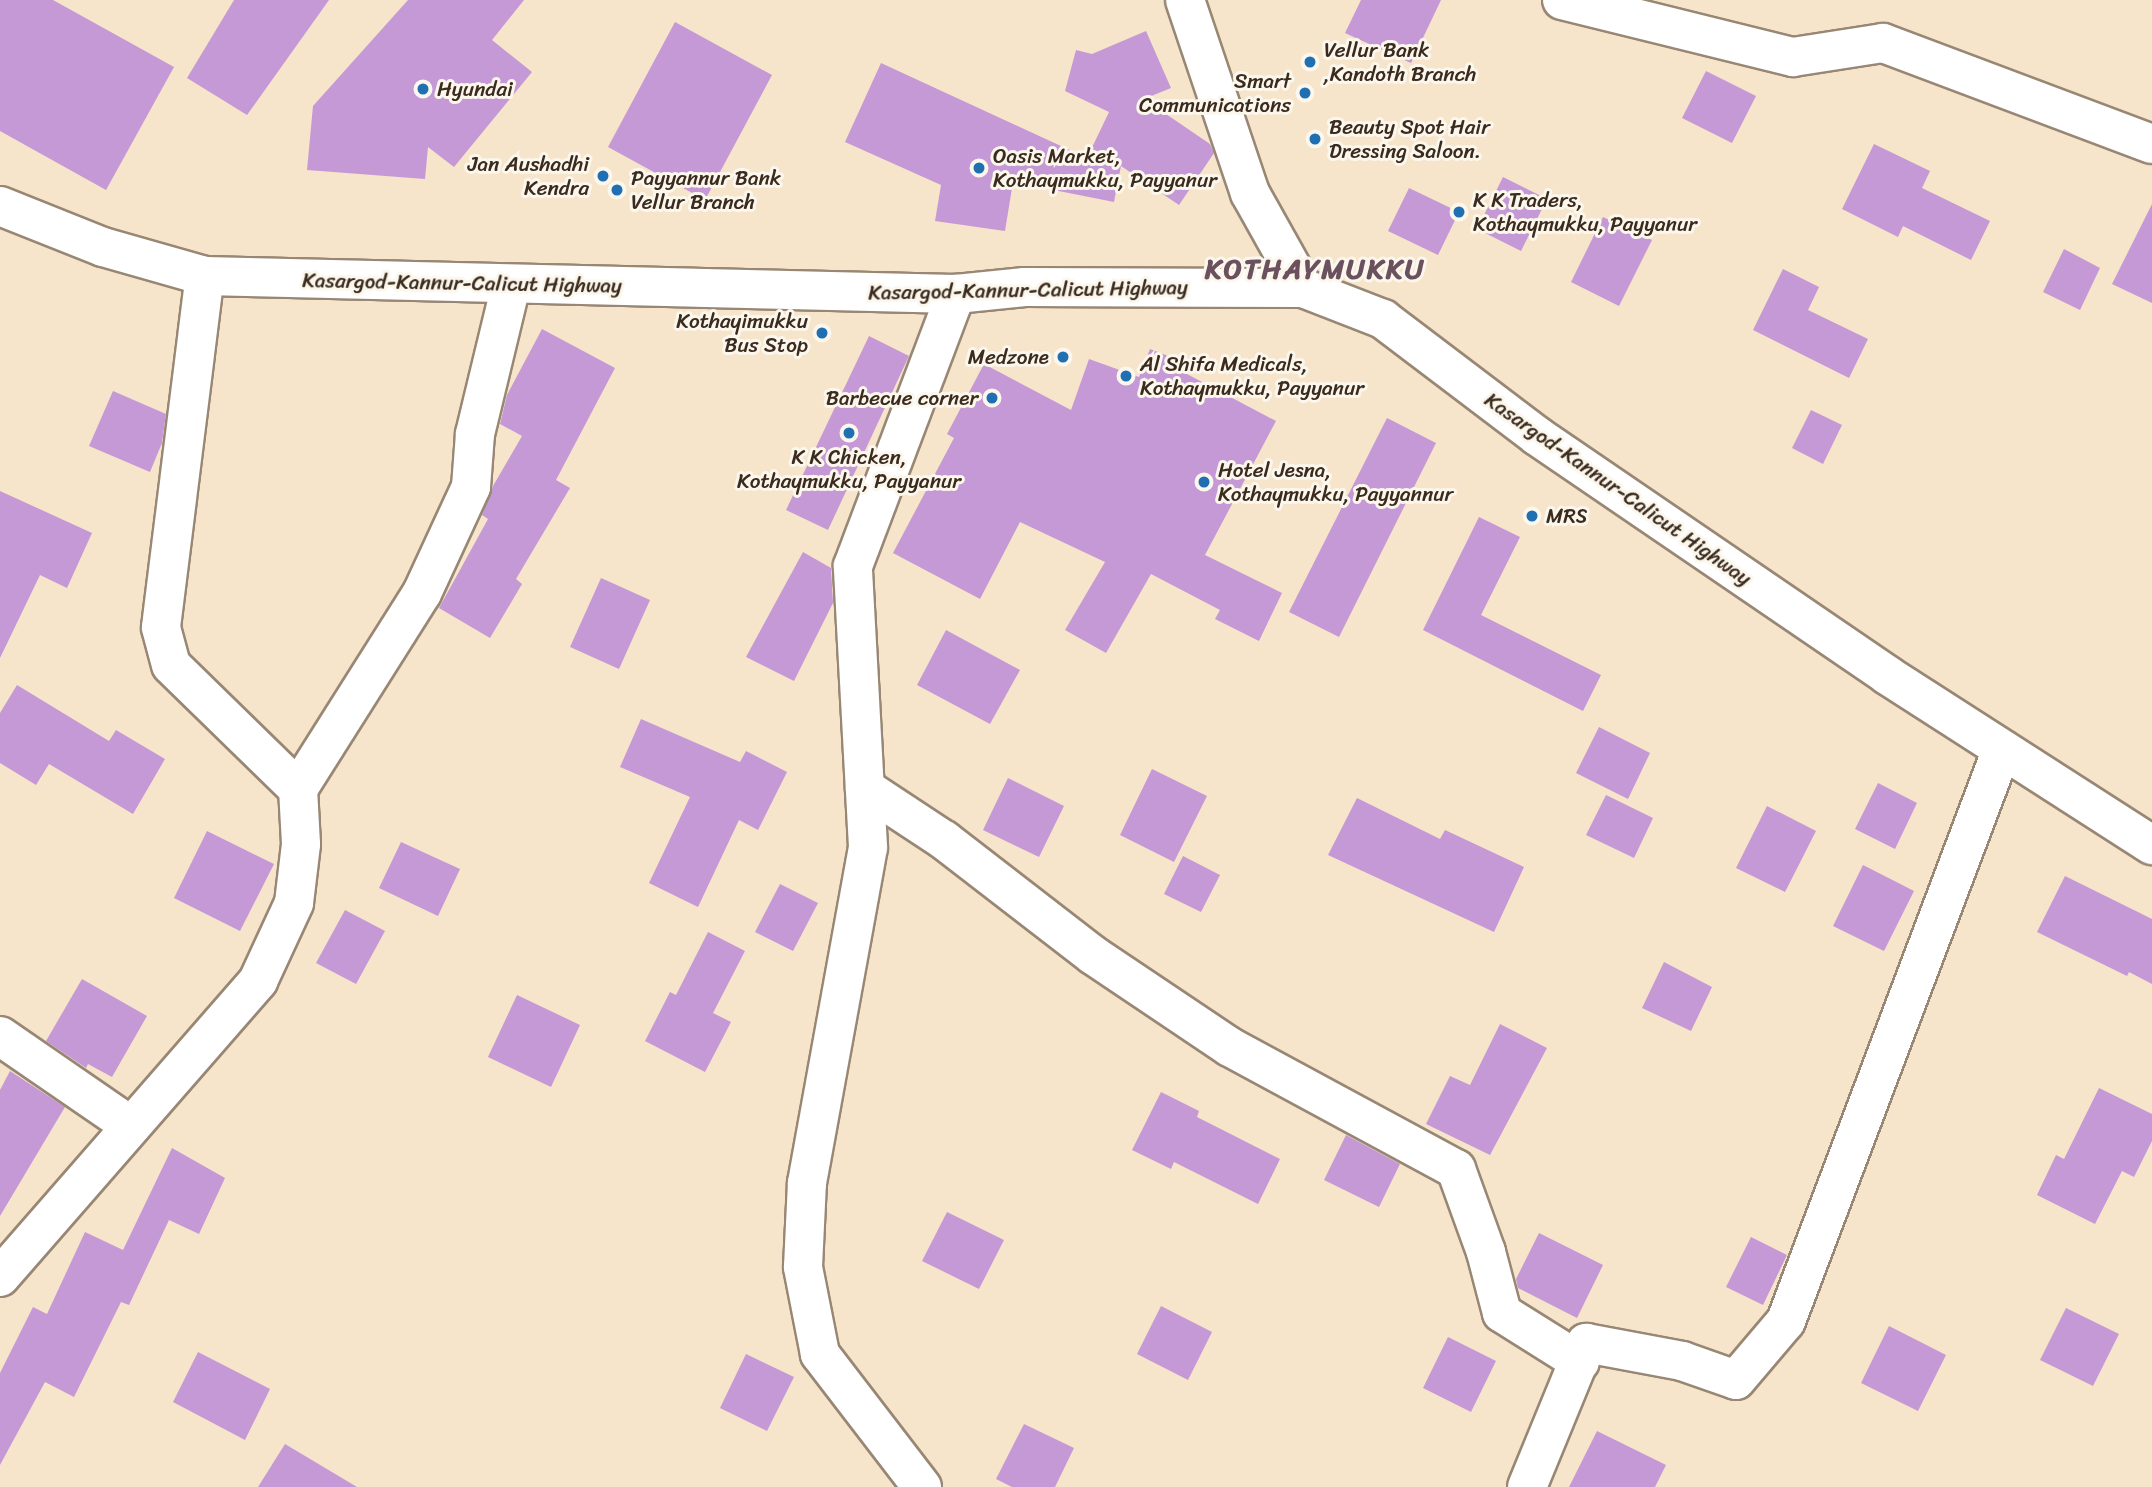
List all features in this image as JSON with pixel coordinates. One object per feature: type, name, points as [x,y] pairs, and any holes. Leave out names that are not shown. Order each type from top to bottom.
[{"type":"main road","points":[[1185,0],[1250,192],[1303,288]]},
{"type":"main road","points":[[1562,0],[1793,57],[1883,43],[2152,144]]},
{"type":"main road","name":"Kasargod-Kannur-Calicut Highway","points":[[0,206],[103,247],[205,276],[956,295],[1025,287],[1303,288],[1383,319],[1537,436],[2002,749],[2152,845]]},
{"type":"main road","points":[[205,276],[162,627],[172,665],[298,789]]},
{"type":"main road","points":[[0,1277],[258,981],[280,941],[294,903],[301,844],[298,789],[422,593],[471,487],[475,434],[511,285]]},
{"type":"main road","points":[[922,1487],[820,1354],[803,1267],[807,1183],[868,847],[853,566],[956,295]]},
{"type":"main road","points":[[1527,1487],[1586,1343],[1682,1362],[1736,1380],[1786,1321],[2002,749]]},
{"type":"main road","points":[[865,788],[944,840],[1093,955],[1230,1047],[1456,1169],[1486,1252],[1502,1313],[1580,1362]]},
{"type":"main road","points":[[0,1036],[131,1126]]},
{"type":"building","points":[[0,0],[53,0],[174,67],[106,190],[0,131]]},
{"type":"building","points":[[234,0],[329,0],[247,115],[187,78]]},
{"type":"building","name":"Hyundai","points":[[408,0],[524,0],[492,40],[532,72],[454,167],[428,147],[425,179],[307,170],[313,106]]},
{"type":"building","points":[[1361,0],[1441,0],[1411,63],[1345,33]]},
{"type":"building","points":[[675,22],[772,75],[705,200],[608,147]]},
{"type":"building","points":[[1146,31],[1171,88],[1144,99],[1210,144],[1214,153],[1179,205],[1121,166],[1114,202],[1013,182],[1005,231],[935,221],[941,185],[845,142],[881,63],[1087,158],[1109,112],[1065,91],[1076,50],[1092,54]]},
{"type":"building","points":[[1706,71],[1756,96],[1732,143],[1682,118]]},
{"type":"building","points":[[1874,144],[1930,171],[1922,188],[1990,221],[1971,260],[1903,226],[1898,237],[1842,209]]},
{"type":"building","points":[[1503,177],[1547,199],[1521,251],[1477,229]]},
{"type":"building","points":[[1409,188],[1459,212],[1438,255],[1388,231]]},
{"type":"building","points":[[2152,204],[2152,303],[2112,284]]},
{"type":"building","points":[[1603,217],[1652,240],[1619,306],[1571,282]]},
{"type":"building","points":[[2064,249],[2100,268],[2080,310],[2043,292]]},
{"type":"building","points":[[1783,269],[1819,287],[1808,310],[1868,339],[1849,378],[1753,330]]},
{"type":"building","points":[[542,329],[615,368],[556,480],[570,488],[516,579],[522,584],[490,638],[439,608],[488,519],[482,515],[493,486],[522,436],[500,424],[507,395]]},
{"type":"building","name":"K K Chicken, Kothaymukku, Payyanur","points":[[869,336],[909,356],[828,530],[786,510]]},
{"type":"building","points":[[1150,349],[1189,364],[1185,373],[1276,421],[1205,555],[1282,593],[1259,641],[1215,619],[1220,610],[1151,574],[1106,653],[1065,630],[1105,562],[1020,522],[980,599],[893,553],[954,438],[947,434],[984,364],[1071,410],[1089,359],[1139,377]]},
{"type":"building","points":[[113,391],[166,414],[162,443],[150,472],[89,446]]},
{"type":"building","points":[[1811,410],[1842,425],[1823,464],[1792,448]]},
{"type":"building","points":[[1387,418],[1436,443],[1339,637],[1289,612]]},
{"type":"building","points":[[0,491],[92,533],[67,588],[40,575],[0,658]]},
{"type":"building","points":[[1479,517],[1520,537],[1481,615],[1601,675],[1583,711],[1423,630]]},
{"type":"building","points":[[803,552],[831,568],[833,603],[794,681],[746,657]]},
{"type":"building","points":[[601,578],[650,600],[619,669],[570,647]]},
{"type":"building","points":[[946,630],[1020,670],[990,724],[917,685]]},
{"type":"building","points":[[17,685],[109,741],[116,730],[165,759],[133,814],[49,764],[36,785],[0,763],[0,713]]},
{"type":"building","points":[[641,719],[740,762],[746,751],[787,772],[758,830],[739,820],[698,907],[649,883],[690,797],[620,767]]},
{"type":"building","points":[[1599,727],[1650,753],[1628,799],[1576,773]]},
{"type":"building","points":[[1152,769],[1207,796],[1174,862],[1120,835]]},
{"type":"building","points":[[1008,778],[1064,806],[1039,857],[983,830]]},
{"type":"building","points":[[1878,783],[1917,803],[1895,849],[1855,829]]},
{"type":"building","points":[[1606,795],[1653,818],[1634,858],[1586,835]]},
{"type":"building","points":[[1357,798],[1440,839],[1445,830],[1524,867],[1494,932],[1328,855]]},
{"type":"building","points":[[1767,806],[1816,831],[1785,892],[1736,868]]},
{"type":"building","points":[[207,831],[274,864],[240,931],[174,898]]},
{"type":"building","points":[[401,842],[460,869],[438,916],[379,888]]},
{"type":"building","points":[[1183,856],[1220,875],[1201,912],[1164,894]]},
{"type":"building","points":[[1863,865],[1914,891],[1884,951],[1833,926]]},
{"type":"building","points":[[2065,876],[2152,919],[2152,984],[2129,972],[2127,976],[2037,932]]},
{"type":"building","points":[[780,884],[818,903],[793,951],[755,932]]},
{"type":"building","points":[[345,910],[385,931],[356,984],[316,963]]},
{"type":"building","points":[[708,932],[745,951],[713,1013],[731,1022],[705,1072],[645,1041],[670,992],[676,995]]},
{"type":"building","points":[[1664,962],[1712,987],[1691,1031],[1642,1008]]},
{"type":"building","points":[[82,979],[147,1016],[112,1077],[88,1064],[86,1068],[46,1041]]},
{"type":"building","points":[[517,995],[580,1025],[551,1087],[488,1057]]},
{"type":"building","points":[[1500,1024],[1547,1048],[1490,1155],[1426,1124],[1450,1076],[1470,1085]]},
{"type":"building","points":[[10,1071],[65,1107],[0,1216],[0,1090]]},
{"type":"building","points":[[2099,1088],[2152,1114],[2152,1141],[2134,1177],[2122,1171],[2095,1224],[2037,1195],[2056,1155],[2064,1159]]},
{"type":"building","points":[[1161,1092],[1199,1111],[1197,1117],[1280,1159],[1258,1204],[1174,1162],[1171,1169],[1132,1150]]},
{"type":"building","points":[[1346,1135],[1400,1164],[1379,1207],[1324,1180]]},
{"type":"building","points":[[172,1148],[225,1178],[199,1234],[169,1220],[129,1305],[121,1302],[74,1397],[45,1382],[0,1465],[0,1373],[33,1307],[47,1314],[85,1232],[123,1250]]},
{"type":"building","points":[[947,1212],[1004,1240],[979,1289],[922,1261]]},
{"type":"building","points":[[1539,1233],[1603,1265],[1577,1318],[1518,1288],[1516,1279]]},
{"type":"building","points":[[1751,1237],[1787,1255],[1763,1305],[1726,1287]]},
{"type":"building","points":[[1161,1306],[1212,1332],[1188,1380],[1137,1354]]},
{"type":"building","points":[[2066,1308],[2119,1334],[2093,1386],[2040,1360]]},
{"type":"building","points":[[1889,1326],[1946,1355],[1918,1411],[1861,1383]]},
{"type":"building","points":[[1448,1337],[1496,1361],[1471,1412],[1423,1388]]},
{"type":"building","points":[[198,1352],[270,1389],[245,1440],[173,1402]]},
{"type":"building","points":[[746,1354],[794,1377],[767,1431],[720,1408]]},
{"type":"building","points":[[1024,1424],[1074,1448],[1055,1487],[1012,1487],[996,1479]]},
{"type":"building","points":[[1597,1431],[1666,1465],[1655,1487],[1569,1487]]},
{"type":"building","points":[[285,1444],[357,1487],[258,1487]]},
{"type":"place","name":"Vellur Bank ,Kandoth Branch","points":[[1310,62]]},
{"type":"place","name":"Hyundai","points":[[423,89]]},
{"type":"place","name":"Smart Communications","points":[[1305,93]]},
{"type":"place","name":"Beauty Spot Hair Dressing Saloon.","points":[[1315,139]]},
{"type":"place","name":"Oasis Market, Kothaymukku, Payyanur","points":[[979,168]]},
{"type":"place","name":"Jan Aushadhi Kendra","points":[[603,176]]},
{"type":"place","name":"Payyannur Bank Vellur Branch","points":[[617,190]]},
{"type":"place","name":"K K Traders, Kothaymukku, Payyanur","points":[[1459,212]]},
{"type":"place","name":"Kothayimukku Bus Stop","points":[[822,333]]},
{"type":"place","name":"Medzone","points":[[1063,357]]},
{"type":"place","name":"Al Shifa Medicals, Kothaymukku, Payyanur","points":[[1126,376]]},
{"type":"place","name":"Barbecue corner","points":[[992,398]]},
{"type":"place","name":"K K Chicken, Kothaymukku, Payyanur","points":[[849,433]]},
{"type":"place","name":"Hotel Jesna, Kothaymukku, Payyannur","points":[[1204,482]]},
{"type":"place","name":"MRS","points":[[1532,516]]},
{"type":"district","name":"KOTHAYMUKKU","points":[[1315,269]]}]
